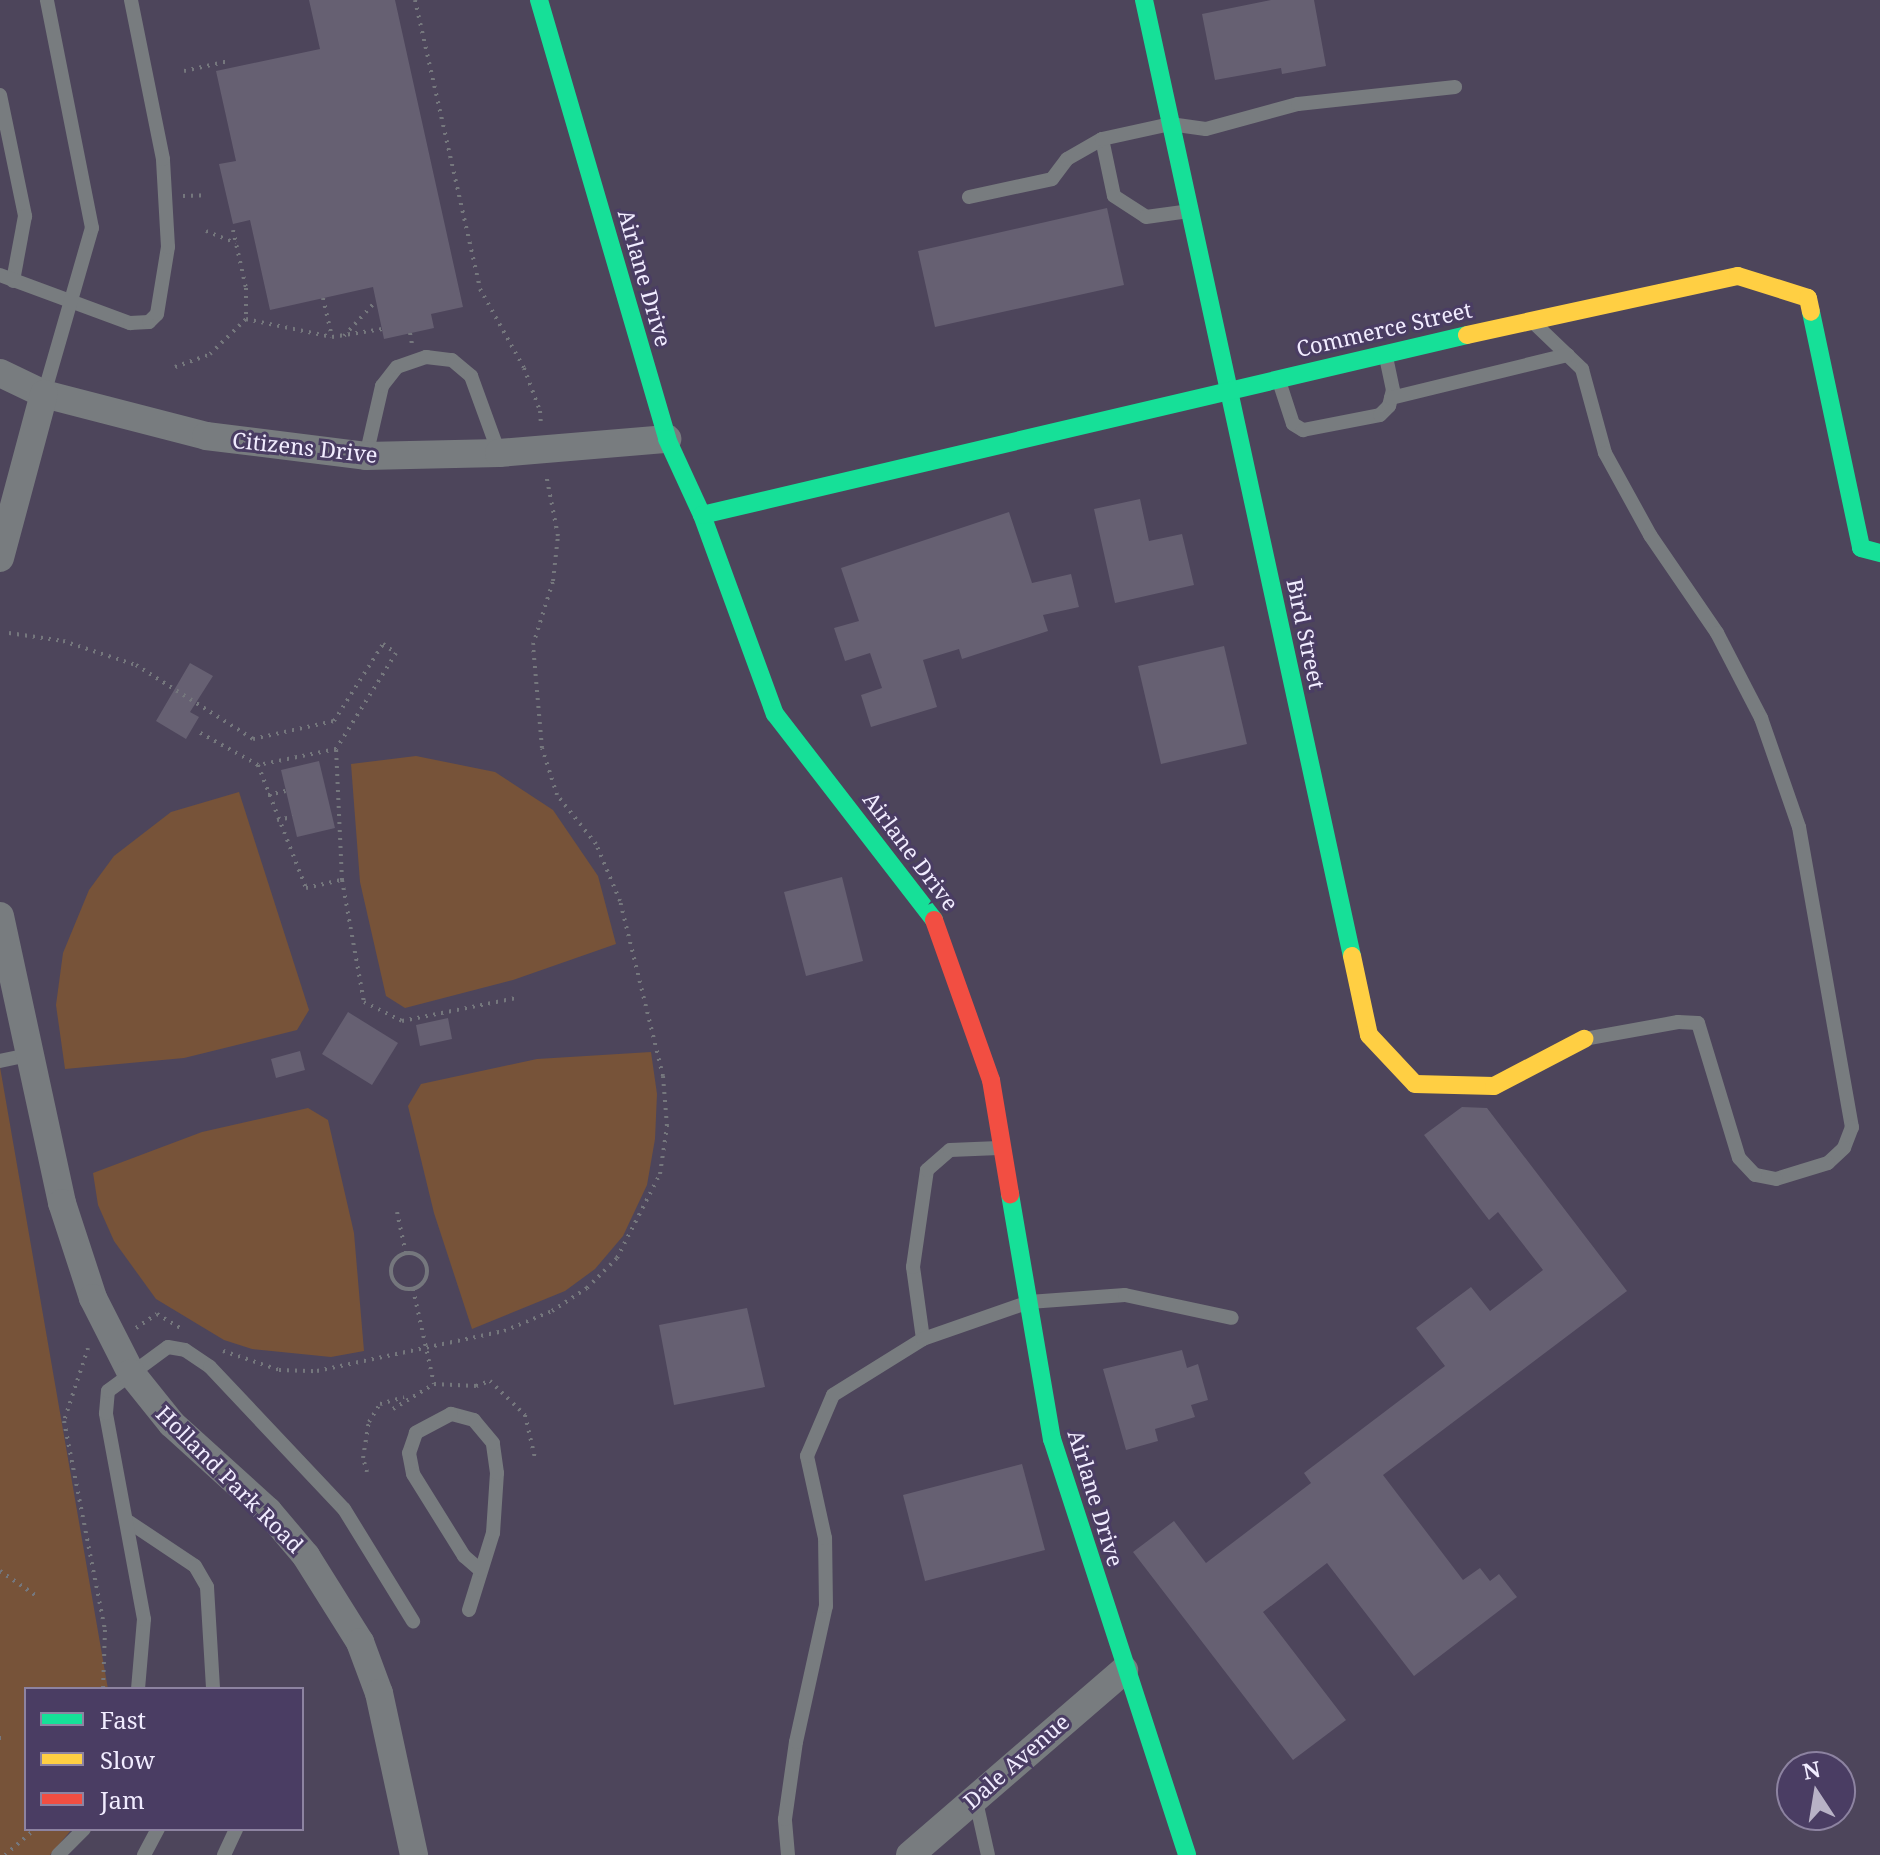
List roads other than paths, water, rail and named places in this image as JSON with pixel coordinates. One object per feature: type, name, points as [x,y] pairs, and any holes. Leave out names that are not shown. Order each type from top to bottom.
[{"type":"street","name":"Airlane Drive","points":[[539,0],[667,439],[702,515],[775,714],[940,928],[991,1080],[1052,1439],[1124,1670],[1187,1855]]},
{"type":"street","name":"Bird Street","points":[[1144,0],[1369,1035],[1415,1084],[1494,1086],[1584,1039]]},
{"type":"street","name":"Commerce Street","points":[[702,515],[1227,388],[1738,276],[1808,298],[1861,548],[1880,553]]},
{"type":"street","name":"Citizens Drive","points":[[0,373],[44,394],[206,436],[366,456],[499,453],[667,439]]},
{"type":"street","points":[[0,558],[44,394]]},
{"type":"street","name":"Holland Park Road","points":[[0,916],[62,1203],[93,1298],[131,1373],[172,1424],[277,1522],[306,1556],[360,1642],[379,1693],[414,1855]]},
{"type":"street","name":"Dale Avenue","points":[[910,1855],[975,1795],[1124,1670]]},
{"type":"lane","points":[[44,394],[74,304],[92,228],[47,0]]},
{"type":"lane","points":[[0,95],[25,216],[6,278],[130,323],[149,322],[157,314],[168,247],[163,159],[131,0]]},
{"type":"lane","points":[[969,197],[1052,179],[1067,159],[1102,139],[1170,124],[1206,129],[1298,104],[1455,87]]},
{"type":"lane","points":[[1102,139],[1114,196],[1146,217],[1189,211]]},
{"type":"lane","points":[[1532,321],[1582,369],[1605,453],[1650,535],[1717,633],[1761,718],[1799,827],[1852,1127],[1844,1148],[1828,1163],[1776,1179],[1755,1175],[1739,1158],[1698,1023],[1678,1022],[1584,1039]]},
{"type":"lane","points":[[1278,377],[1293,424],[1303,430],[1380,415],[1391,398],[1385,353]]},
{"type":"lane","points":[[1391,398],[1568,355]]},
{"type":"lane","points":[[366,456],[382,386],[397,367],[426,357],[452,360],[471,376],[499,453]]},
{"type":"lane","points":[[0,1061],[29,1055]]},
{"type":"lane","points":[[923,1339],[913,1267],[927,1170],[950,1150],[1003,1148]]},
{"type":"lane","points":[[788,1855],[785,1819],[796,1742],[826,1606],[825,1538],[807,1456],[833,1395],[923,1339],[1029,1302],[1125,1295],[1232,1318]]},
{"type":"lane","points":[[138,1687],[144,1619],[129,1522],[106,1413],[108,1391],[168,1347],[185,1350],[210,1367],[344,1509],[413,1621]]},
{"type":"lane","points":[[469,1610],[493,1533],[497,1473],[493,1443],[474,1420],[451,1414],[416,1433],[411,1463],[464,1556],[480,1570]]},
{"type":"lane","points":[[129,1522],[195,1566],[207,1587],[213,1687]]},
{"type":"lane","points":[[975,1795],[988,1855]]},
{"type":"lane","points":[[58,1855],[82,1831]]},
{"type":"lane","points":[[144,1855],[157,1831]]},
{"type":"lane","points":[[224,1855],[235,1831]]}]
